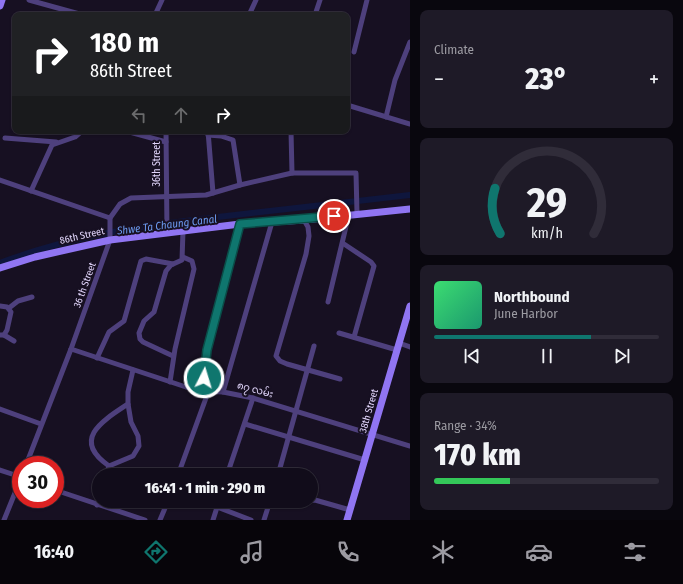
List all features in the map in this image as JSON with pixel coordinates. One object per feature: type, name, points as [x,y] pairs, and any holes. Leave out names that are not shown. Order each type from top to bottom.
[{"type":"main road","points":[[0,6],[2,0]]},
{"type":"main road","name":"86th Street","points":[[0,268],[110,237],[167,230],[183,231],[240,224],[304,220],[354,212],[410,209]]},
{"type":"main road","name":"38th Street","points":[[347,520],[373,436],[410,306]]},
{"type":"street","points":[[29,0],[72,12]]},
{"type":"street","points":[[156,12],[162,0]]},
{"type":"street","points":[[250,12],[256,0]]},
{"type":"street","points":[[316,12],[320,0]]},
{"type":"street","points":[[354,52],[367,0]]},
{"type":"street","points":[[386,117],[395,80],[410,42]]},
{"type":"street","points":[[350,106],[410,124]]},
{"type":"street","points":[[5,138],[57,142],[75,137],[78,134]]},
{"type":"street","points":[[137,134],[166,142]]},
{"type":"street","name":"36th Street","points":[[166,134],[167,230]]},
{"type":"street","points":[[208,134],[213,193]]},
{"type":"street","points":[[212,134],[233,140],[240,185]]},
{"type":"street","points":[[291,134],[292,174]]},
{"type":"street","points":[[31,191],[48,150],[57,142]]},
{"type":"street","points":[[0,180],[110,218],[120,204],[131,198],[166,198],[213,193],[240,185],[292,174],[356,173],[357,199],[328,302]]},
{"type":"street","name":"36 th Street","points":[[29,456],[71,349],[110,237],[110,218]]},
{"type":"street","points":[[304,220],[308,227],[309,236],[306,254],[276,356],[280,361],[340,379]]},
{"type":"street","points":[[223,392],[272,222]]},
{"type":"street","points":[[181,468],[202,413],[206,392],[204,378],[205,362],[240,224]]},
{"type":"street","points":[[174,356],[143,342],[139,336],[144,321],[154,313],[166,271],[174,264],[181,261],[183,257],[183,231]]},
{"type":"street","points":[[344,244],[371,262],[374,266],[354,337]]},
{"type":"street","points":[[170,382],[174,356],[194,269],[192,262],[183,257]]},
{"type":"street","points":[[97,358],[109,332],[124,321],[141,261],[146,259],[174,264]]},
{"type":"street","points":[[9,308],[18,301],[32,297]]},
{"type":"street","points":[[0,306],[9,308]]},
{"type":"street","points":[[9,308],[9,321],[2,335],[14,341]]},
{"type":"street","points":[[339,333],[398,346],[410,347]]},
{"type":"street","points":[[280,468],[314,346]]},
{"type":"street","name":"၈၇ လမ်း","points":[[71,349],[170,382],[206,392],[223,392],[253,398],[373,436],[410,446]]},
{"type":"street","points":[[128,404],[101,423],[92,435],[92,448],[98,458],[109,466],[133,456],[139,446],[138,436],[131,422],[128,404],[128,392],[133,370]]},
{"type":"street","points":[[229,468],[253,398]]},
{"type":"street","points":[[0,409],[41,424]]},
{"type":"street","points":[[245,424],[365,460]]},
{"type":"street","points":[[0,470],[12,475]]},
{"type":"street","points":[[64,493],[92,503]]},
{"type":"street","points":[[4,520],[12,500]]},
{"type":"street","points":[[318,501],[350,510]]},
{"type":"street","points":[[107,508],[145,520]]},
{"type":"street","points":[[160,520],[165,508]]},
{"type":"street","points":[[213,520],[217,508],[251,520]]},
{"type":"street","points":[[264,520],[268,508]]},
{"type":"waterway","name":"Shwe Ta Chaung Canal","points":[[0,263],[28,253],[86,237],[145,226],[410,195]]},
{"type":"route","points":[[204,378],[207,350],[240,224],[304,220],[334,216]]}]
